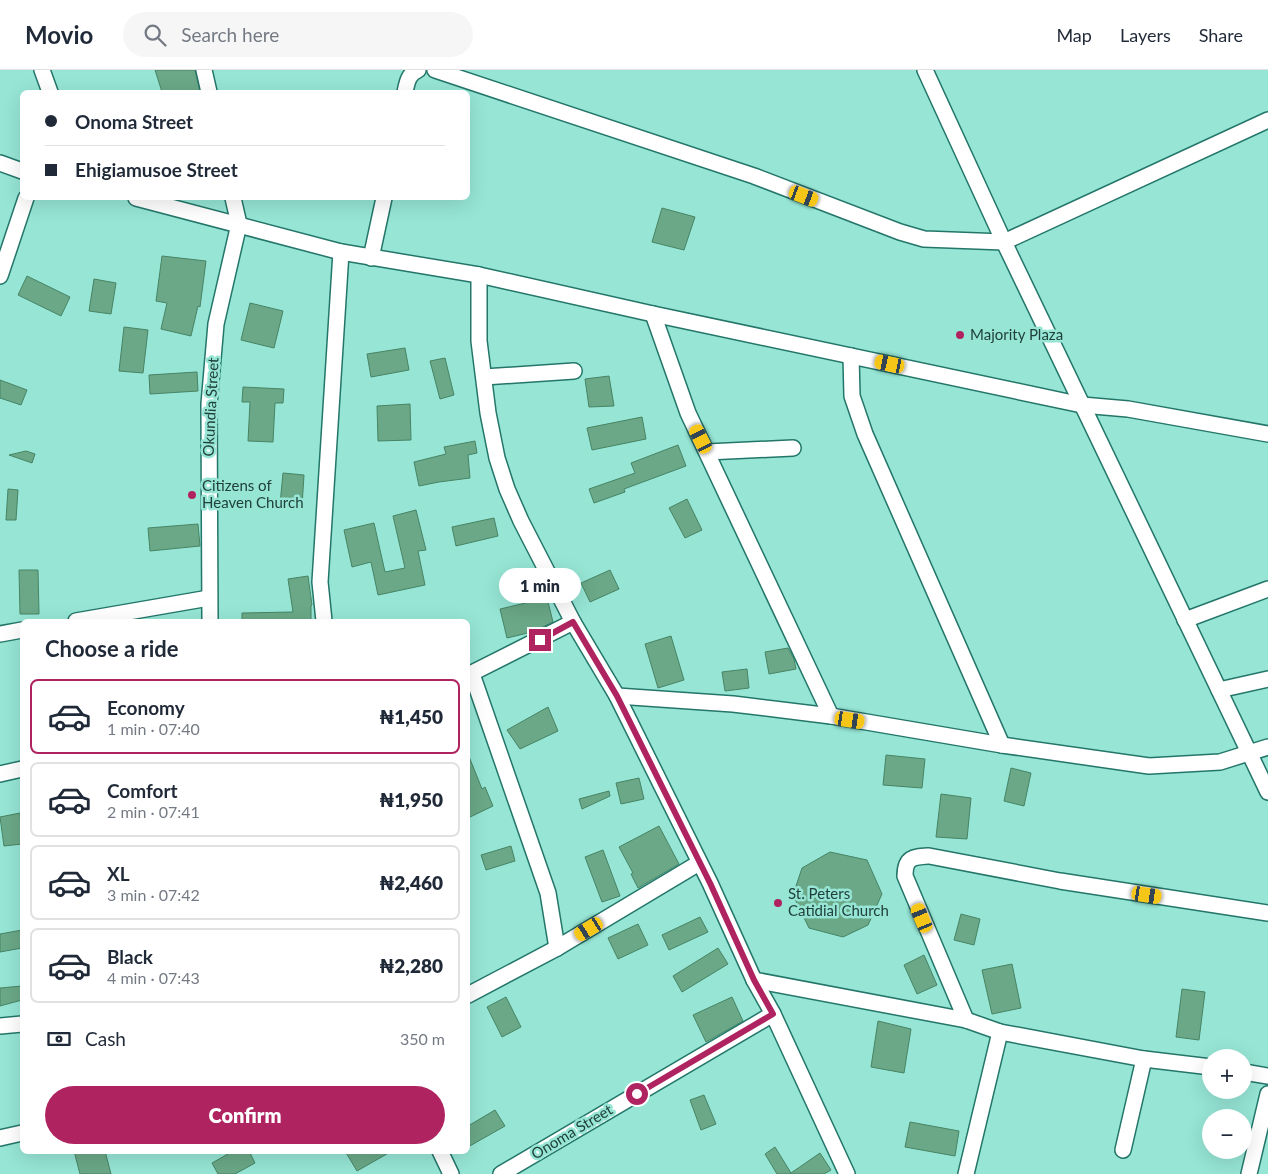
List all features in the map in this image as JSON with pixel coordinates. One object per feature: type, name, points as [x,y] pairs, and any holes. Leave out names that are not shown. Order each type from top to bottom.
[{"type":"street","points":[[42,70],[49,90]]},
{"type":"street","points":[[204,70],[209,90]]},
{"type":"street","points":[[406,90],[408,79],[418,70]]},
{"type":"street","points":[[435,70],[754,176],[924,239],[1004,242],[1268,120]]},
{"type":"street","points":[[925,70],[1004,242],[1268,792]]},
{"type":"street","points":[[0,163],[20,170]]},
{"type":"street","points":[[0,276],[25,200]]},
{"type":"street","points":[[144,200],[341,252],[479,274],[653,314],[1082,405],[1128,409],[1268,434]]},
{"type":"street","points":[[233,200],[239,224]]},
{"type":"street","points":[[371,258],[384,200]]},
{"type":"street","name":"Okundia Street","points":[[210,619],[209,404],[216,324],[239,224]]},
{"type":"street","points":[[324,619],[320,582],[341,252]]},
{"type":"street","points":[[479,274],[479,341],[488,413],[497,458],[507,489],[520,520],[573,622],[617,696],[710,883],[754,980],[773,1014],[847,1174]]},
{"type":"street","points":[[653,314],[688,413],[830,716]]},
{"type":"street","points":[[851,356],[852,396],[866,434],[1002,745]]},
{"type":"street","points":[[484,377],[574,371]]},
{"type":"street","points":[[707,452],[793,448]]},
{"type":"street","points":[[1185,620],[1268,589]]},
{"type":"street","points":[[88,619],[209,598]]},
{"type":"street","points":[[557,948],[548,893],[470,674],[573,622]]},
{"type":"street","points":[[0,634],[20,630]]},
{"type":"street","points":[[1219,690],[1268,679]]},
{"type":"street","points":[[617,696],[733,704],[830,716],[1002,745],[1149,766],[1220,762],[1268,747]]},
{"type":"street","points":[[0,774],[20,769]]},
{"type":"street","points":[[966,1020],[904,876],[907,861],[914,857],[929,856],[1060,881],[1268,913]]},
{"type":"street","points":[[470,994],[557,948],[699,863]]},
{"type":"street","points":[[754,980],[966,1020],[1000,1032],[1144,1059],[1202,1066]]},
{"type":"street","name":"Onoma Street","points":[[501,1174],[773,1014]]},
{"type":"street","points":[[0,1026],[20,1024]]},
{"type":"street","points":[[966,1174],[1000,1032]]},
{"type":"street","points":[[1123,1150],[1144,1059]]},
{"type":"street","points":[[1252,1073],[1268,1076]]},
{"type":"street","points":[[1250,1174],[1268,1094]]},
{"type":"street","points":[[0,1138],[20,1133]]},
{"type":"street","points":[[441,1154],[451,1174]]},
{"type":"building","points":[[155,70],[195,70],[200,90],[161,90]]},
{"type":"building","points":[[662,208],[695,217],[684,250],[652,242]]},
{"type":"building","points":[[162,256],[206,261],[200,307],[198,306],[191,336],[161,329],[167,303],[156,301]]},
{"type":"building","points":[[27,276],[70,297],[61,316],[18,295]]},
{"type":"building","points":[[94,279],[116,283],[111,314],[89,311]]},
{"type":"building","points":[[250,303],[283,311],[274,348],[241,340]]},
{"type":"building","points":[[124,327],[148,330],[143,373],[119,371]]},
{"type":"building","points":[[405,348],[409,370],[371,377],[367,354]]},
{"type":"building","points":[[445,358],[454,395],[440,399],[430,361]]},
{"type":"building","points":[[197,372],[198,391],[150,394],[149,375]]},
{"type":"building","points":[[609,376],[614,406],[589,407],[585,379]]},
{"type":"building","points":[[0,380],[27,390],[21,405],[0,398]]},
{"type":"building","points":[[243,387],[284,389],[283,403],[275,403],[273,442],[248,441],[250,402],[242,402]]},
{"type":"building","points":[[410,404],[411,440],[378,441],[377,406]]},
{"type":"building","points":[[642,417],[646,439],[592,450],[587,428]]},
{"type":"building","points":[[475,441],[477,453],[468,455],[470,478],[419,486],[414,462],[446,454],[444,447]]},
{"type":"building","points":[[678,445],[686,466],[624,489],[625,492],[594,503],[589,489],[635,473],[631,463]]},
{"type":"building","points":[[26,451],[35,454],[32,463],[9,455]]},
{"type":"building","points":[[283,473],[304,475],[302,506],[280,504]]},
{"type":"building","points":[[8,489],[18,490],[16,520],[6,520]]},
{"type":"building","points":[[687,499],[702,530],[685,538],[669,508]]},
{"type":"building","points":[[416,510],[426,550],[418,551],[425,585],[378,595],[371,562],[352,567],[344,530],[374,523],[385,572],[405,568],[393,516]]},
{"type":"building","points":[[494,518],[498,536],[456,546],[452,527]]},
{"type":"building","points":[[198,524],[200,546],[150,551],[148,528]]},
{"type":"building","points":[[19,570],[38,570],[39,614],[20,614]]},
{"type":"building","points":[[610,570],[619,589],[590,602],[581,583]]},
{"type":"building","points":[[308,576],[312,605],[311,619],[242,619],[242,613],[293,612],[288,579]]},
{"type":"building","points":[[547,598],[553,622],[532,632],[507,638],[500,609]]},
{"type":"building","points":[[671,636],[684,680],[658,688],[645,644]]},
{"type":"building","points":[[788,648],[794,659],[796,669],[769,674],[765,652]]},
{"type":"building","points":[[747,669],[749,688],[725,691],[722,672]]},
{"type":"building","points":[[548,707],[558,731],[520,749],[507,730]]},
{"type":"building","points":[[886,755],[925,759],[922,788],[883,785]]},
{"type":"building","points":[[470,759],[482,789],[485,787],[493,806],[470,817]]},
{"type":"building","points":[[1011,768],[1031,773],[1024,806],[1004,801]]},
{"type":"building","points":[[639,778],[644,799],[621,804],[616,783]]},
{"type":"building","points":[[609,791],[610,796],[582,809],[579,799]]},
{"type":"building","points":[[941,794],[971,798],[967,839],[936,837]]},
{"type":"building","points":[[20,813],[20,844],[4,846],[0,817]]},
{"type":"building","points":[[659,826],[679,864],[638,888],[631,874],[633,873],[619,847]]},
{"type":"building","points":[[511,846],[515,861],[486,870],[481,855]]},
{"type":"building","points":[[603,850],[620,896],[602,902],[585,857]]},
{"type":"building","points":[[830,852],[867,860],[882,894],[868,925],[843,937],[809,928],[793,895],[802,868]]},
{"type":"building","points":[[961,914],[980,919],[974,945],[954,940]]},
{"type":"building","points":[[700,917],[708,932],[669,950],[662,935]]},
{"type":"building","points":[[638,924],[648,945],[618,959],[608,938]]},
{"type":"building","points":[[20,930],[20,948],[0,952],[0,934]]},
{"type":"building","points":[[718,948],[728,964],[682,992],[673,976]]},
{"type":"building","points":[[924,955],[937,985],[917,994],[904,965]]},
{"type":"building","points":[[1012,964],[1021,1008],[992,1014],[982,970]]},
{"type":"building","points":[[20,986],[20,1001],[0,1006],[0,988]]},
{"type":"building","points":[[1182,989],[1205,992],[1199,1040],[1176,1037]]},
{"type":"building","points":[[506,997],[521,1027],[502,1037],[487,1007]]},
{"type":"building","points":[[732,997],[743,1021],[706,1042],[693,1015]]},
{"type":"building","points":[[878,1021],[911,1029],[904,1073],[871,1067]]},
{"type":"building","points":[[704,1095],[716,1124],[701,1130],[690,1100]]},
{"type":"building","points":[[495,1110],[505,1126],[470,1146],[470,1125]]},
{"type":"building","points":[[910,1122],[959,1131],[955,1156],[905,1147]]},
{"type":"building","points":[[775,1147],[791,1173],[820,1153],[831,1170],[824,1174],[777,1174],[765,1154]]},
{"type":"building","points":[[75,1154],[106,1154],[111,1174],[80,1174]]},
{"type":"building","points":[[228,1154],[250,1154],[255,1163],[235,1174],[218,1174],[212,1163]]},
{"type":"building","points":[[347,1154],[387,1154],[357,1171]]},
{"type":"place","name":"Majority Plaza","points":[[960,335]]},
{"type":"place","name":"Citizens of Heaven Church","points":[[192,495]]},
{"type":"place","name":"St. Peters Catidial Church","points":[[778,903]]},
{"type":"route","points":[[540,640],[573,622],[617,696],[710,883],[754,980],[773,1014],[637,1094]]}]
